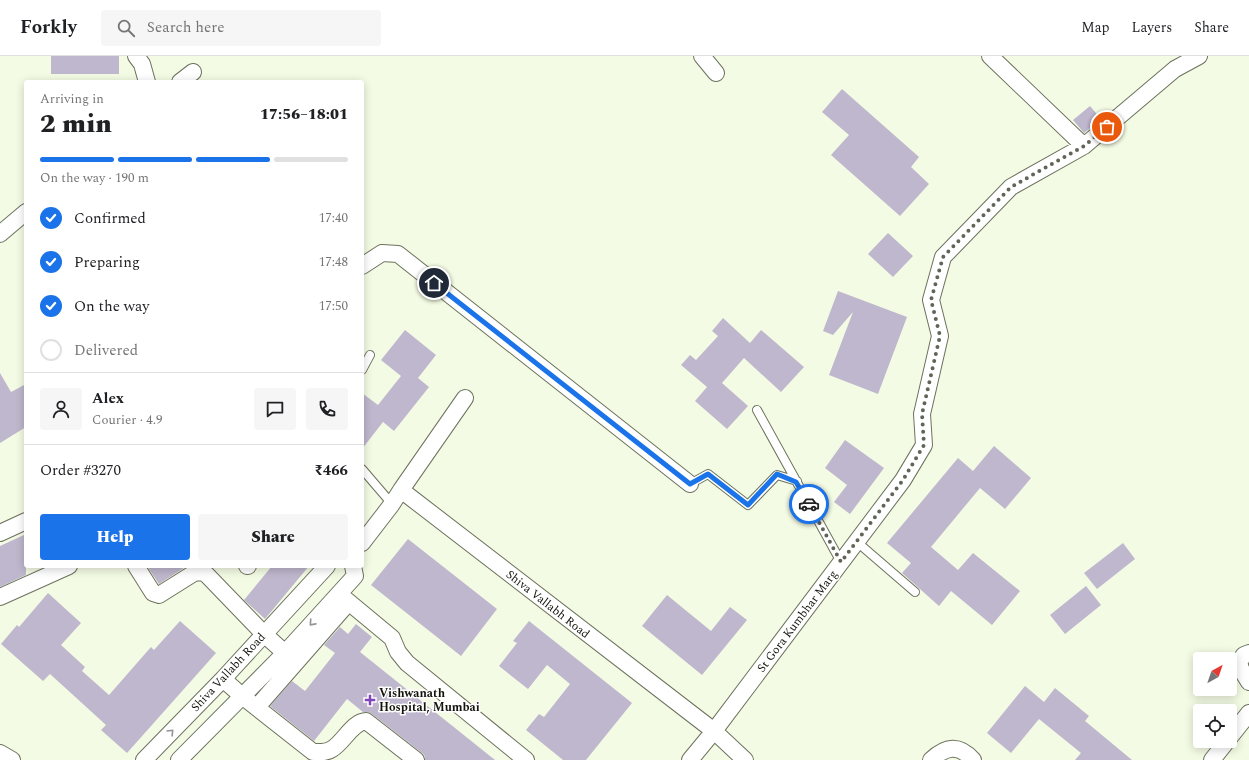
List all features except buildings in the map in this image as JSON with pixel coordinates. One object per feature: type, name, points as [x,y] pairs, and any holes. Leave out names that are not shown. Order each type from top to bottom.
[{"type":"street","points":[[136,56],[142,64],[146,80]]},
{"type":"street","points":[[702,56],[716,73]]},
{"type":"street","points":[[990,56],[1084,146]]},
{"type":"street","name":"St Gora Kumbhar Marg","points":[[690,760],[714,731],[857,542],[903,480],[924,445],[922,414],[940,336],[931,300],[943,257],[1011,187],[1084,146],[1175,69],[1199,56]]},
{"type":"street","points":[[0,234],[24,214]]},
{"type":"street","points":[[364,265],[382,253],[398,254],[690,484]]},
{"type":"street","points":[[364,540],[392,504],[465,398]]},
{"type":"street","name":"Shiva Vallabh Road","points":[[401,490],[714,731],[745,760]]},
{"type":"street","points":[[0,533],[24,522]]},
{"type":"street","points":[[0,597],[65,568]]},
{"type":"street","points":[[137,568],[153,594],[158,595],[164,593],[194,573],[200,572],[206,574],[264,634],[285,653]]},
{"type":"street","name":"Shiva Vallabh Road","points":[[144,760],[223,679],[325,568]]},
{"type":"street","points":[[257,707],[343,598],[355,576],[353,568]]},
{"type":"street","points":[[179,760],[285,653],[343,598]]},
{"type":"street","points":[[343,598],[364,616],[372,620],[392,638],[398,652],[407,663],[526,760]]},
{"type":"street","points":[[1249,652],[1244,655],[1239,662],[1241,669],[1249,682]]},
{"type":"street","points":[[223,679],[242,696],[314,752],[324,752],[333,748],[356,725],[362,721],[366,721],[416,760]]},
{"type":"street","points":[[201,702],[220,719]]},
{"type":"street","points":[[1237,728],[1249,713]]},
{"type":"street","points":[[931,760],[945,749],[954,748],[962,751],[973,760]]},
{"type":"street","points":[[1212,760],[1221,748]]},
{"type":"street","points":[[0,753],[12,760]]},
{"type":"lane","points":[[364,366],[370,355]]},
{"type":"lane","points":[[757,410],[841,562]]},
{"type":"lane","points":[[364,471],[392,504]]},
{"type":"lane","points":[[690,484],[708,474],[748,505],[777,474],[796,482]]},
{"type":"lane","points":[[857,542],[915,592]]},
{"type":"way so far","points":[[809,504],[841,562],[903,480],[924,445],[922,414],[940,336],[931,300],[943,257],[1011,187],[1084,146],[1107,127]]},
{"type":"place","name":"Vishwanath Hospital, Mumbai","points":[[370,700]]},
{"type":"route","points":[[434,283],[690,484],[708,474],[748,505],[777,474],[796,482],[809,504]]}]
